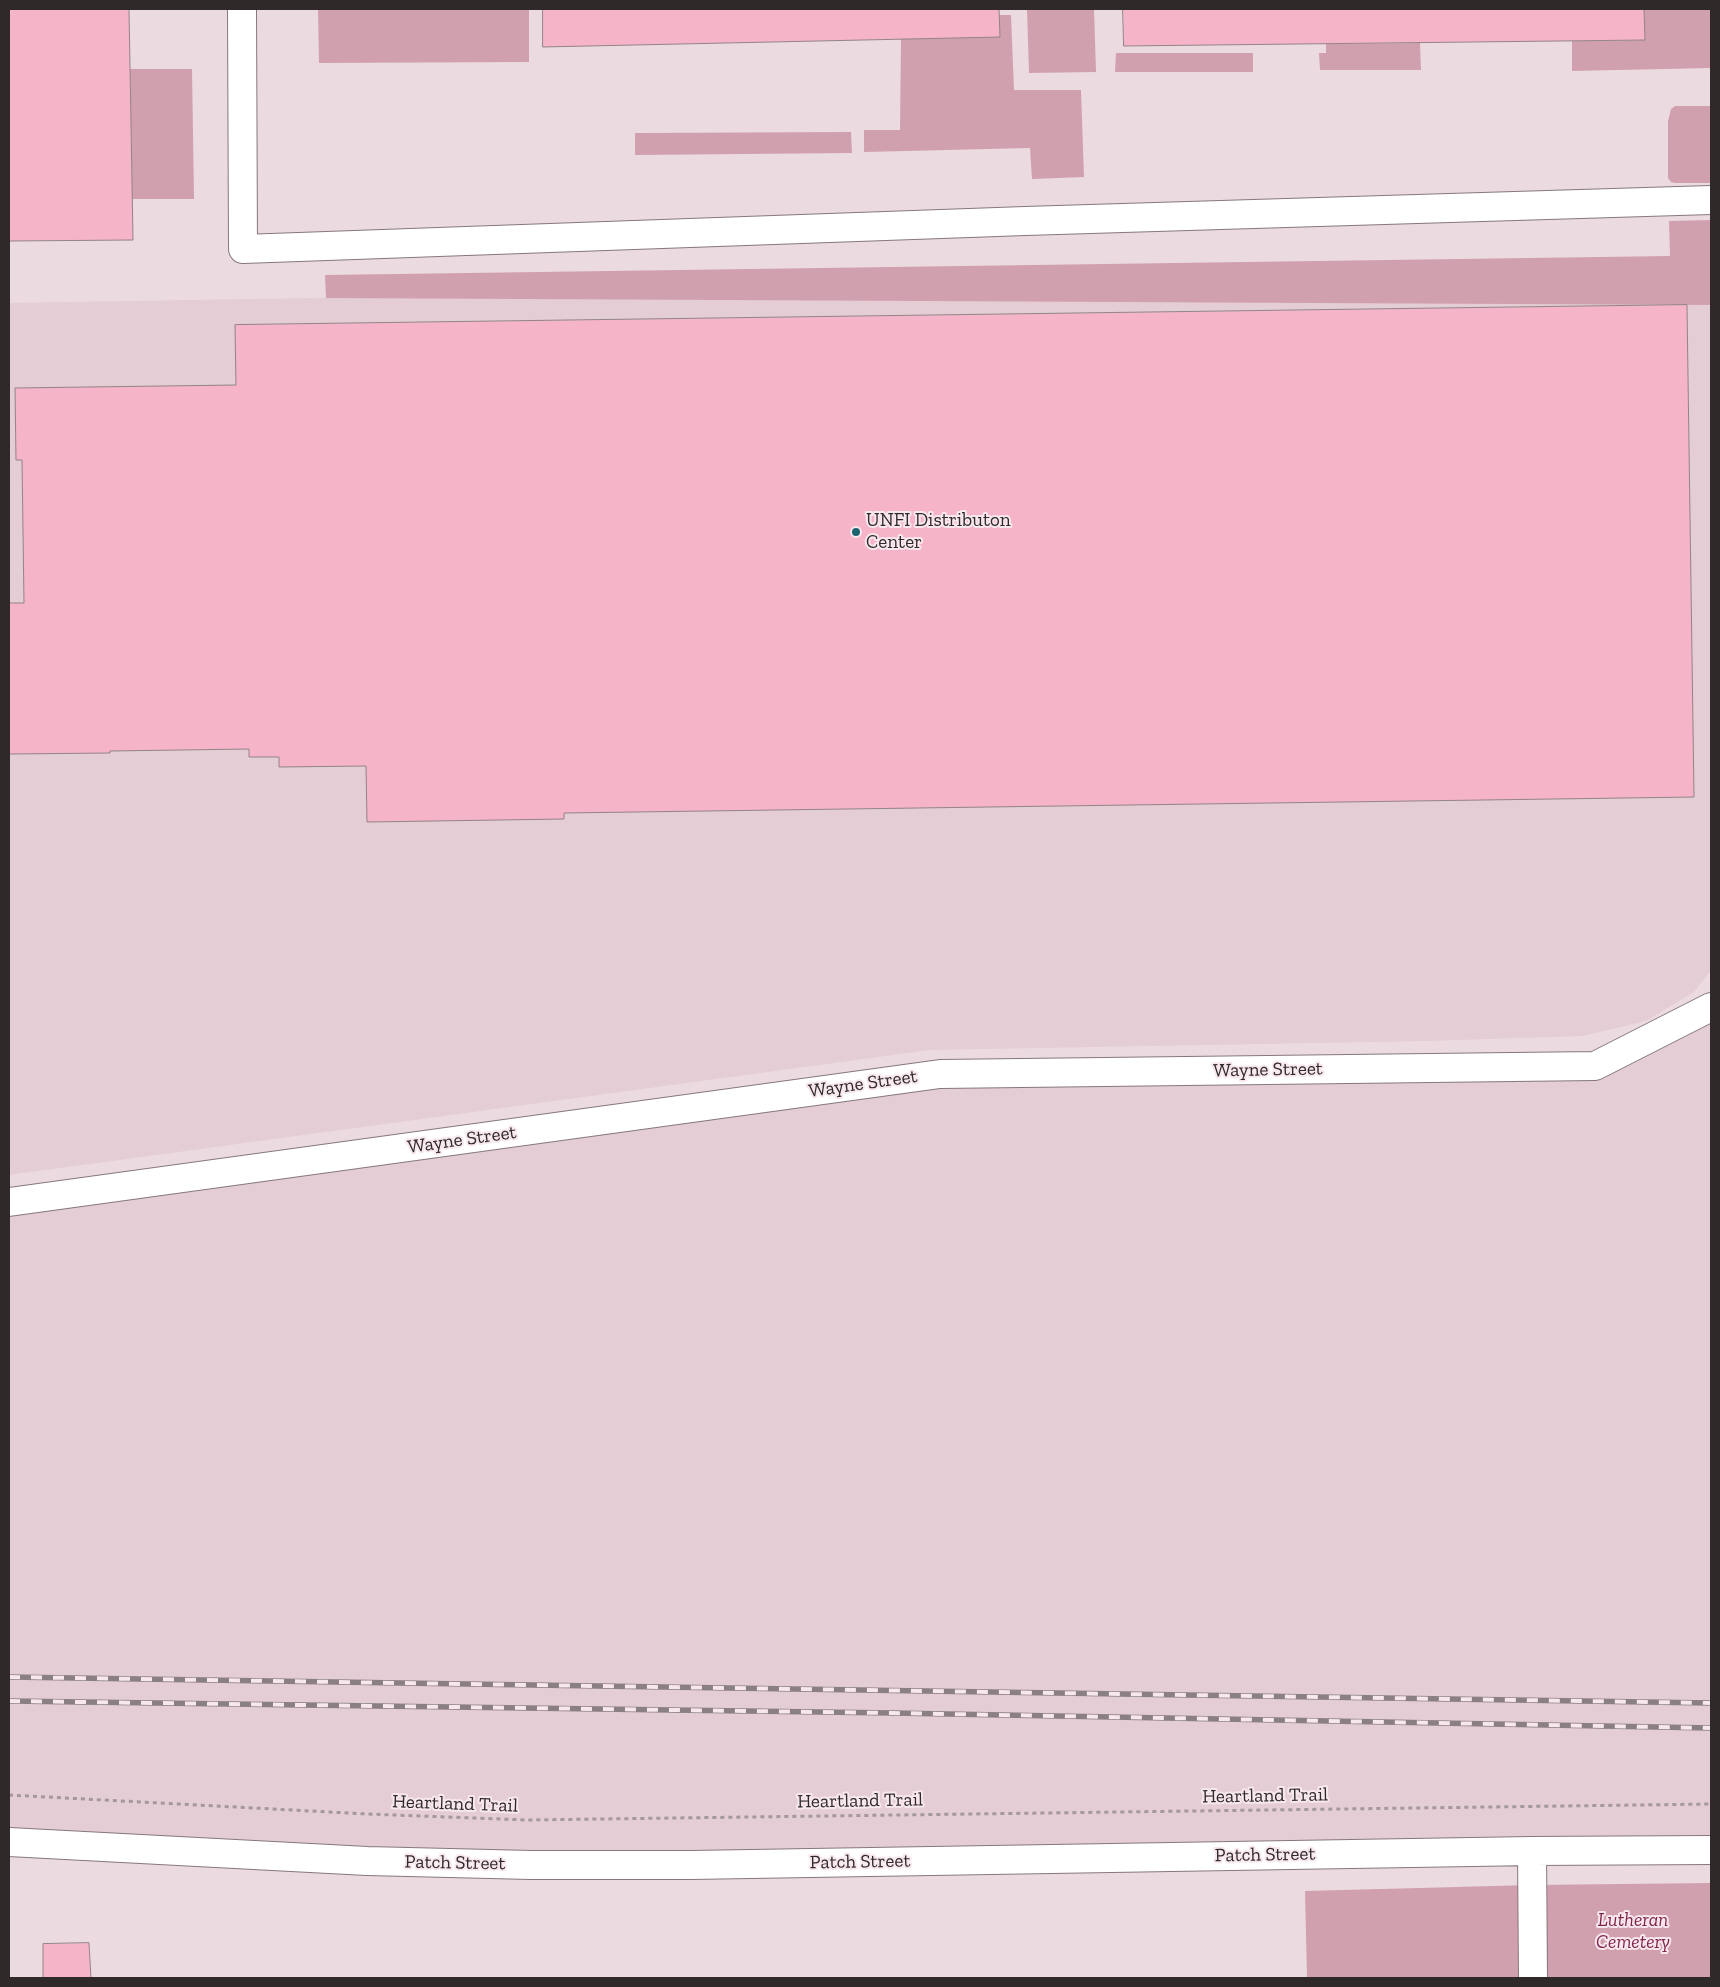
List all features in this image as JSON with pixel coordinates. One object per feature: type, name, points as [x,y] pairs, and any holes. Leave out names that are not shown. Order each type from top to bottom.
[{"type":"street","points":[[242,9],[243,249],[1025,221],[1711,200]]},
{"type":"street","name":"Wayne Street","points":[[9,1202],[940,1074],[1595,1066],[1711,1007]]},
{"type":"street","name":"Patch Street","points":[[9,1842],[367,1861],[531,1864],[711,1864],[1532,1851],[1711,1850]]},
{"type":"street","points":[[1532,1851],[1532,1978]]},
{"type":"path","name":"Heartland Trail","points":[[9,1795],[367,1814],[528,1820],[1711,1804]]},
{"type":"shaded area","points":[[1711,285],[1711,970],[1694,992],[1646,1021],[1583,1036],[1427,1041],[930,1050],[9,1175],[9,303],[731,291]]},
{"type":"shaded area","points":[[1711,1007],[1711,1850],[691,1865],[9,1842],[9,1202],[940,1074],[1595,1066]]},
{"type":"green space","points":[[318,9],[529,9],[529,62],[319,63]]},
{"type":"green space","points":[[1027,9],[1094,9],[1096,72],[1029,73]]},
{"type":"green space","points":[[1644,9],[1711,9],[1711,68],[1572,71],[1572,41],[1644,40]]},
{"type":"green space","points":[[999,15],[1011,15],[1014,90],[1081,90],[1084,177],[1032,179],[1030,148],[864,152],[864,130],[900,130],[901,39]]},
{"type":"green space","points":[[1420,43],[1421,70],[1320,70],[1319,53],[1326,53],[1326,44]]},
{"type":"green space","points":[[1116,53],[1253,53],[1253,72],[1115,72]]},
{"type":"green space","points":[[130,69],[192,69],[194,199],[132,199]]},
{"type":"green space","points":[[1675,106],[1711,106],[1711,183],[1675,183],[1671,182],[1668,178],[1668,121],[1671,109]]},
{"type":"green space","points":[[851,132],[852,153],[635,155],[635,133]]},
{"type":"green space","points":[[1711,220],[1711,305],[326,298],[325,275],[1670,256],[1669,221]]},
{"type":"green space","name":"Lutheran Cemetery","points":[[1711,1883],[1711,1978],[1307,1978],[1305,1891],[1532,1885]]},
{"type":"building","points":[[9,9],[129,9],[133,240],[9,241]]},
{"type":"building","points":[[543,9],[999,9],[1000,37],[543,47]]},
{"type":"building","points":[[1123,9],[1644,9],[1645,40],[1124,46]]},
{"type":"building","name":"UNFI Distributon Center","points":[[1687,305],[1694,797],[564,813],[564,819],[367,822],[366,766],[279,767],[279,757],[249,757],[249,749],[9,754],[9,603],[24,603],[22,460],[16,460],[15,388],[236,385],[235,325]]},
{"type":"building","points":[[89,1943],[91,1978],[43,1978],[43,1944]]},
{"type":"railway","points":[[9,1677],[1711,1703]]},
{"type":"railway","points":[[9,1701],[893,1713],[1711,1728]]},
{"type":"place","name":"UNFI Distributon Center","points":[[856,532]]}]
